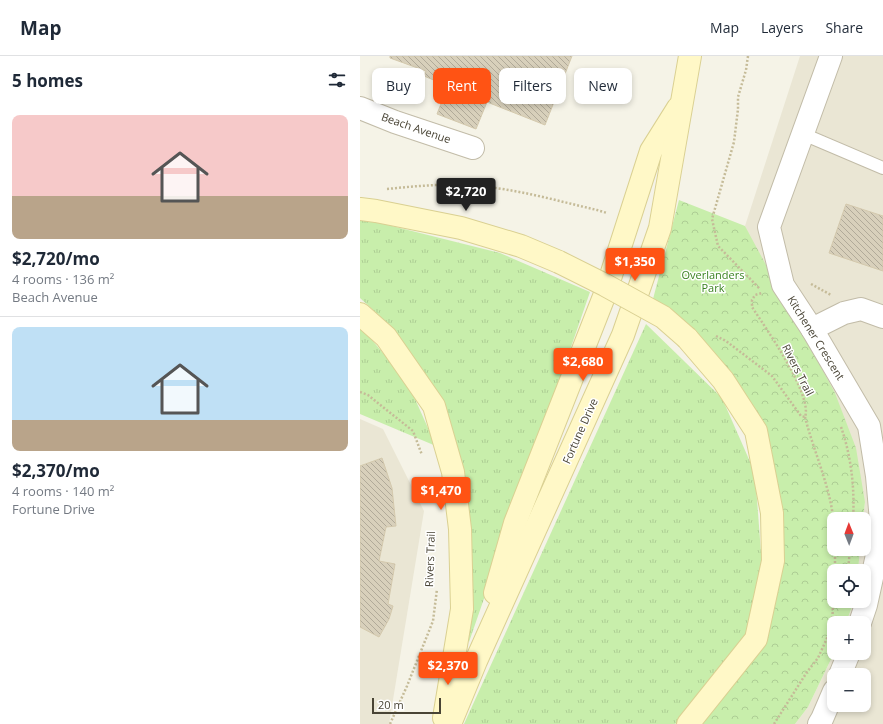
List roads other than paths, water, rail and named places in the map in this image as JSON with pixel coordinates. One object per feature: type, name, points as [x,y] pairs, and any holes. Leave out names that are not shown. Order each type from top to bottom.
[{"type":"main road","name":"Fortune Drive","points":[[450,724],[476,661],[623,335],[660,228],[684,101],[690,56]]},
{"type":"main road","name":"Fortune Drive","points":[[476,661],[515,523],[605,294],[651,151],[684,101]]},
{"type":"main road","points":[[360,209],[376,210],[461,228],[521,246],[559,262],[663,317],[687,338],[723,380],[756,431],[772,513],[773,562],[756,639],[688,724]]},
{"type":"main road","points":[[360,314],[386,337],[434,406],[453,472],[460,529],[462,609],[443,724]]},
{"type":"street","name":"Kitchener Crescent","points":[[831,56],[770,227],[784,285],[870,426],[877,476],[882,532],[862,616]]},
{"type":"street","name":"Beach Avenue","points":[[360,108],[395,122],[473,148]]},
{"type":"street","points":[[812,329],[844,313],[861,308],[883,317]]},
{"type":"street","points":[[819,724],[827,707]]},
{"type":"lane","points":[[803,134],[883,168]]},
{"type":"park label","name":"Overlanders Park","points":[[713,281]]}]
